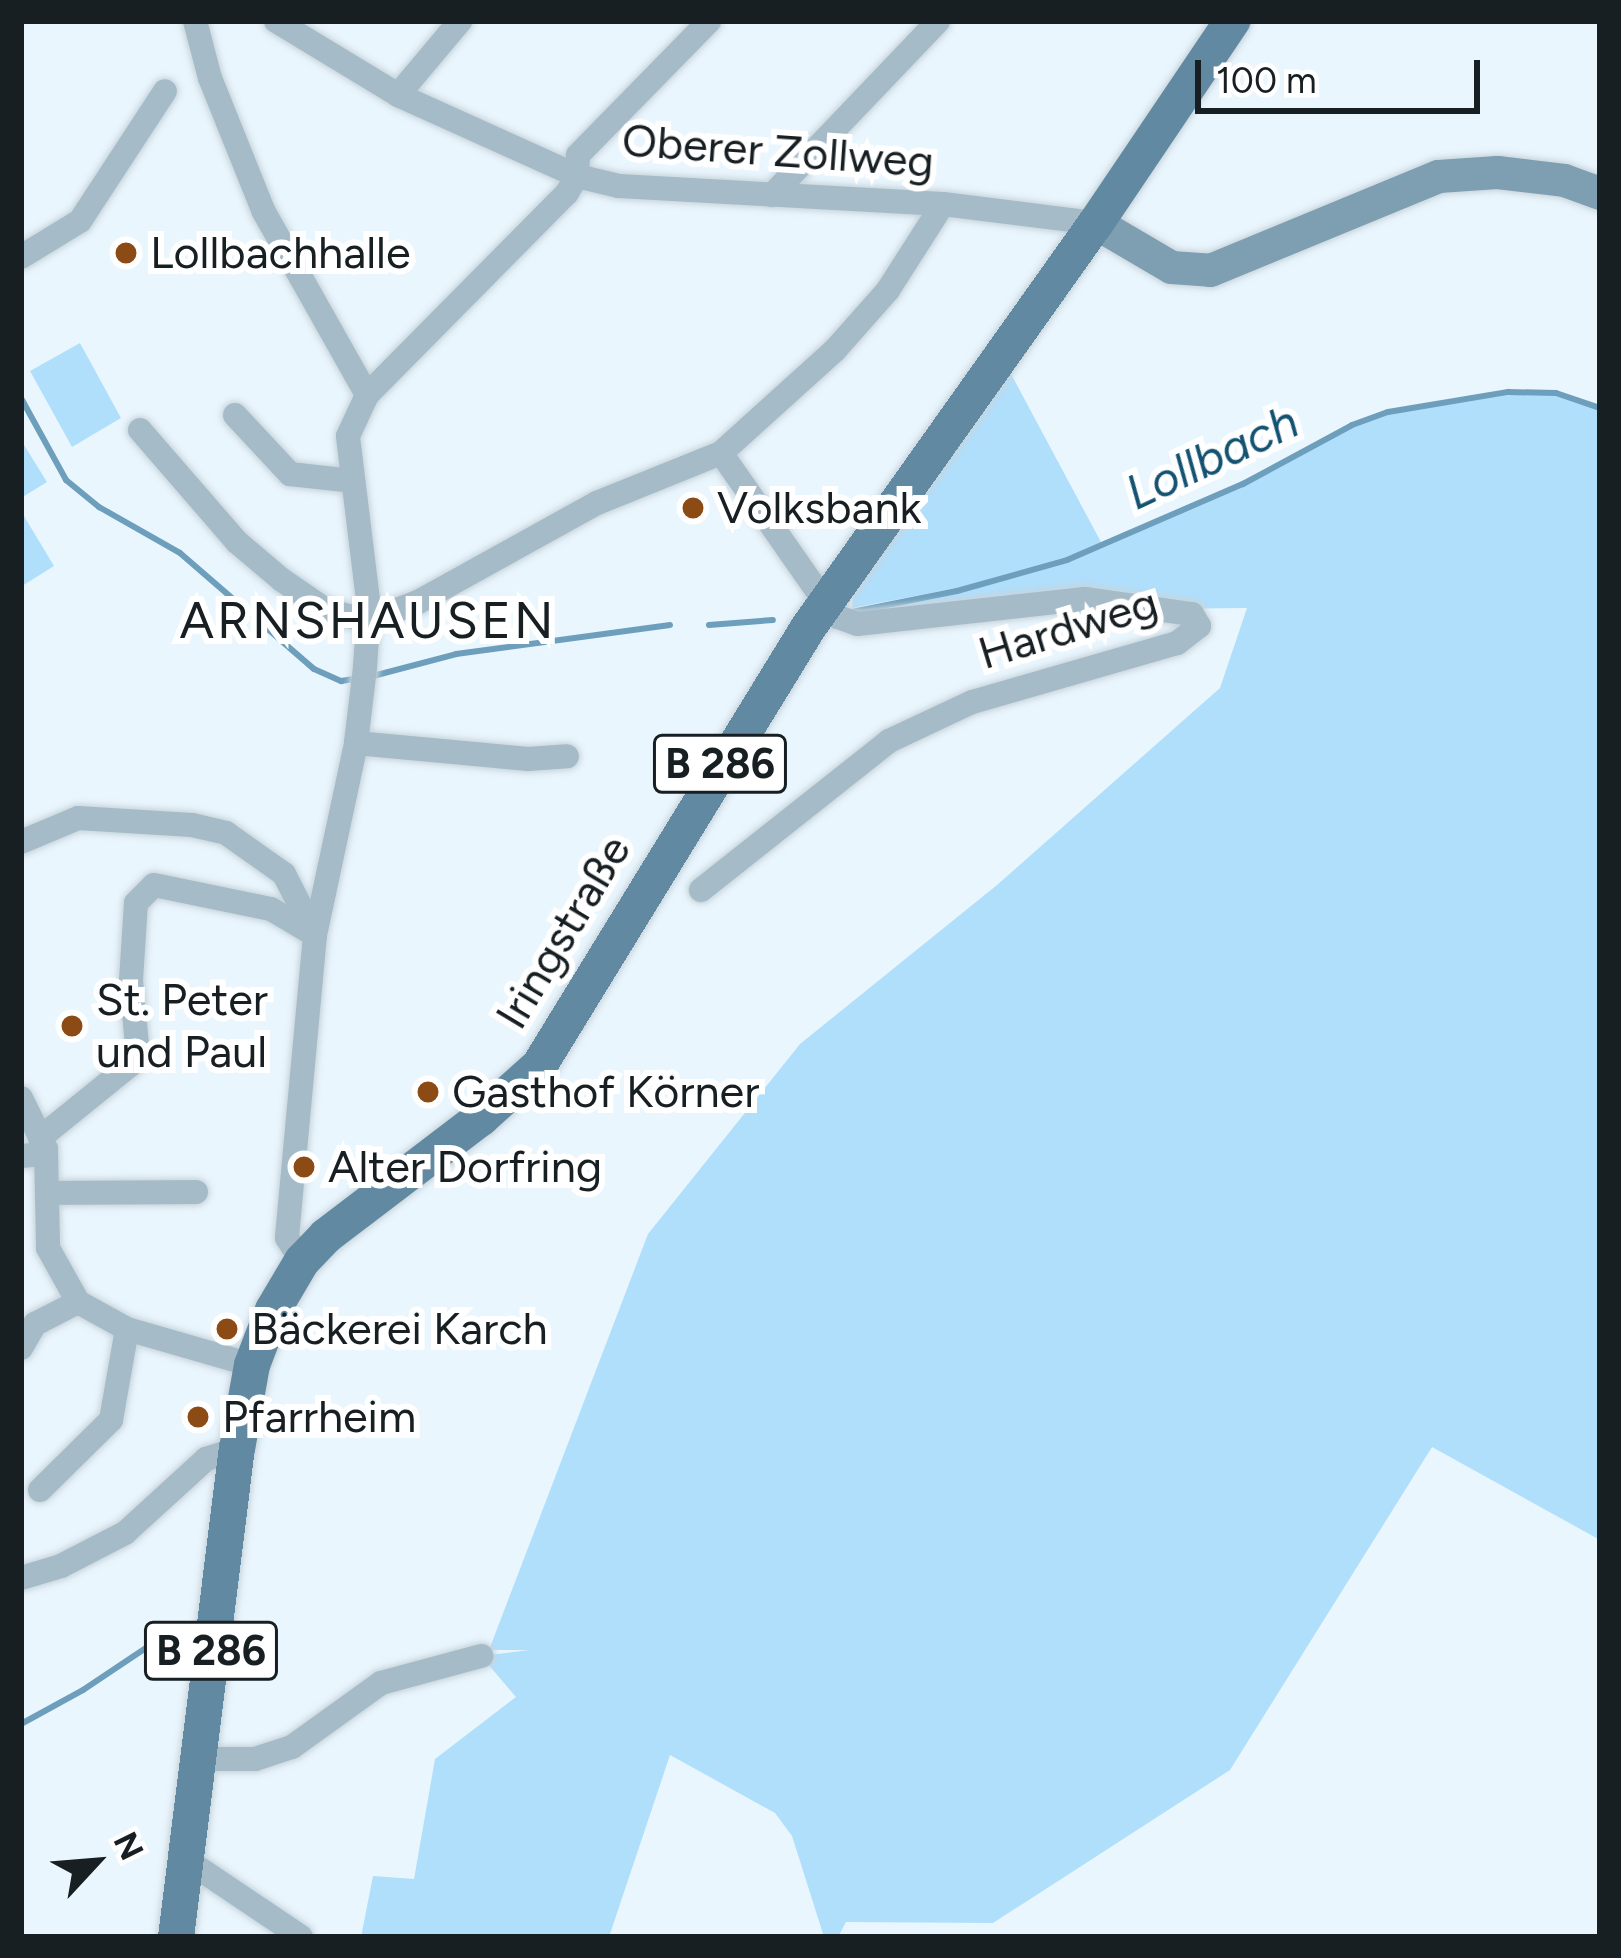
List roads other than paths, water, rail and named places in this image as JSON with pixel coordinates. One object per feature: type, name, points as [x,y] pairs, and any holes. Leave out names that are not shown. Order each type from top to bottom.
[{"type":"main road","name":"Iringstraße","points":[[252,1365],[273,1310],[302,1261],[385,1187],[481,1118],[539,1066],[717,769],[825,602],[1096,223],[1232,21]]},
{"type":"main road","name":"B 286","points":[[176,1937],[237,1449],[252,1365]]},
{"type":"street","points":[[195,21],[210,78],[264,212],[368,395]]},
{"type":"street","name":"Oberer Zollweg","points":[[276,21],[398,94],[577,176],[619,186],[943,204],[1096,223]]},
{"type":"street","points":[[398,94],[460,21]]},
{"type":"street","points":[[302,1261],[287,1238],[315,934],[356,742],[368,621],[348,436],[368,395],[567,194],[577,176],[578,155],[709,21]]},
{"type":"street","points":[[772,195],[938,21]]},
{"type":"street","points":[[27,247],[80,220],[165,91]]},
{"type":"street","points":[[1096,223],[1171,267],[1210,270],[1438,176],[1497,172],[1564,180],[1600,194]]},
{"type":"street","points":[[140,430],[237,542],[281,580],[326,610],[368,621],[420,601],[597,503],[721,453],[848,335],[888,290],[943,204]]},
{"type":"street","points":[[235,416],[290,474],[352,481]]},
{"type":"street","points":[[721,453],[825,602]]},
{"type":"street","name":"Hardweg","points":[[701,890],[889,741],[972,702],[1177,643],[1199,626],[1192,614],[1085,599],[857,624],[838,617],[825,602]]},
{"type":"street","points":[[356,742],[528,759],[567,756]]},
{"type":"street","points":[[21,842],[78,818],[226,832],[284,874],[315,934]]},
{"type":"street","points":[[36,1149],[130,1065],[137,1045],[131,980],[136,903],[154,885],[271,908],[315,934]]},
{"type":"street","points":[[21,1099],[47,1193],[48,1248],[77,1302],[128,1329],[252,1365]]},
{"type":"street","points":[[47,1193],[196,1192]]},
{"type":"street","points":[[21,1348],[34,1324],[77,1302]]},
{"type":"street","points":[[40,1490],[111,1420],[128,1329]]},
{"type":"street","points":[[21,1578],[61,1566],[125,1533],[206,1459],[237,1449]]},
{"type":"street","points":[[199,1760],[255,1760],[292,1748],[381,1683],[481,1656]]},
{"type":"street","points":[[188,1861],[301,1937]]},
{"type":"waterway","name":"Lollbach","points":[[852,612],[957,591],[1067,560],[1243,484],[1352,425],[1388,412],[1508,392],[1556,393],[1600,408]]},
{"type":"waterway","name":"Lollbach","points":[[21,398],[66,480],[99,507],[180,553],[314,669],[341,681],[354,679]]},
{"type":"waterway","name":"Lollbach","points":[[709,625],[773,620]]},
{"type":"waterway","name":"Lollbach","points":[[373,676],[456,654],[670,625]]},
{"type":"waterway","points":[[21,1724],[83,1690],[177,1627]]},
{"type":"place","name":"Lollbachhalle","points":[[126,253]]},
{"type":"place","name":"Volksbank","points":[[693,508]]},
{"type":"place","name":"St. Peter und Paul","points":[[72,1026]]},
{"type":"place","name":"Gasthof Körner","points":[[428,1092]]},
{"type":"place","name":"Alter Dorfring","points":[[304,1167]]},
{"type":"place","name":"Bäckerei Karch","points":[[227,1329]]},
{"type":"place","name":"Pfarrheim","points":[[198,1417]]},
{"type":"district","name":"ARNSHAUSEN","points":[[368,621]]}]
